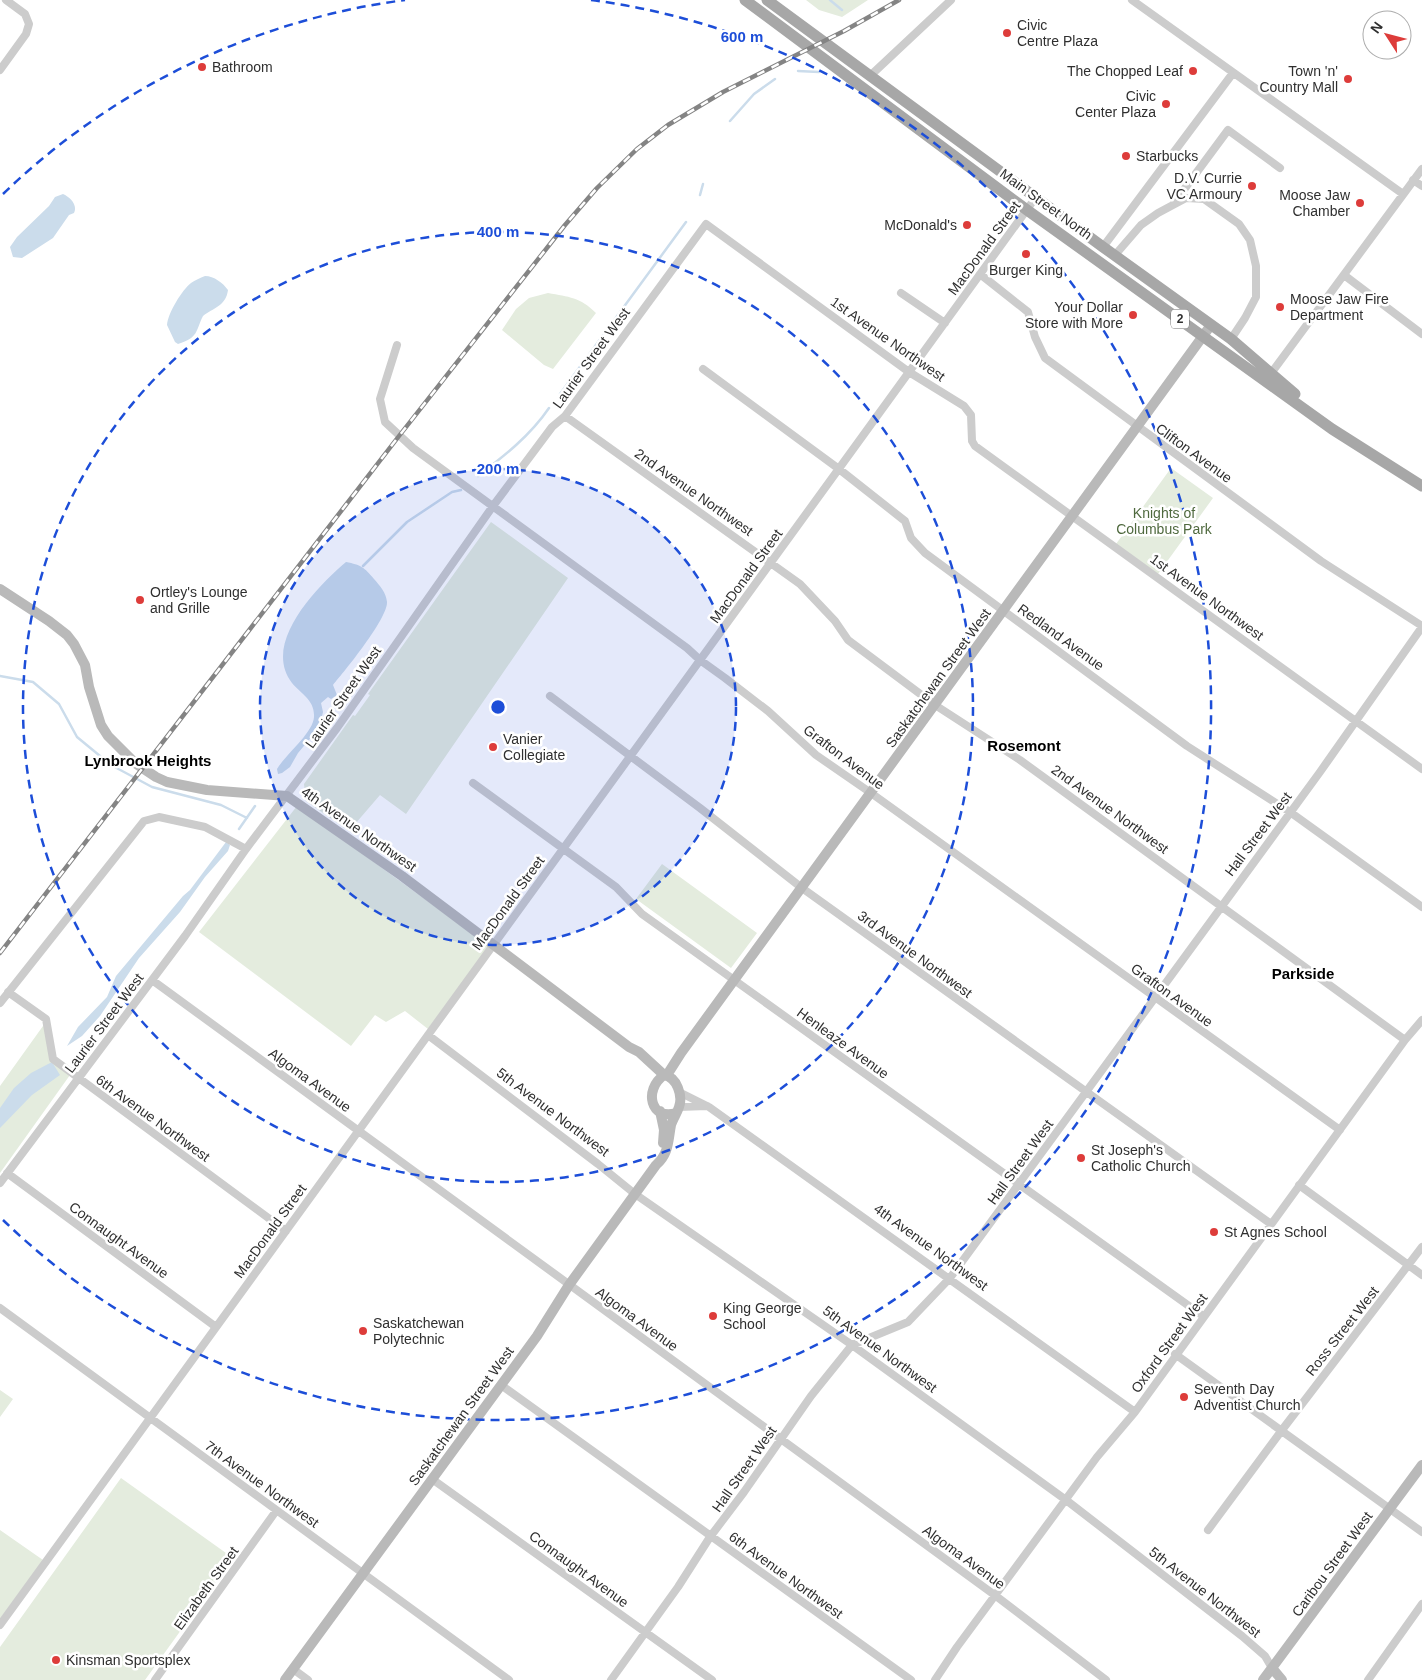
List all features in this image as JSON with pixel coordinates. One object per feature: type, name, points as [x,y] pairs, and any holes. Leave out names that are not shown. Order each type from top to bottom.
[{"type":"main road","name":"Main Street North","points":[[745,0],[1027,210],[1203,335],[1268,377],[1332,429],[1422,486]]},
{"type":"main road","name":"Main Street North","points":[[767,0],[1231,339],[1268,377]]},
{"type":"street","points":[[0,70],[26,34],[29,24],[25,14],[6,0]]},
{"type":"street","points":[[871,75],[951,0]]},
{"type":"street","points":[[1132,0],[1403,194]]},
{"type":"street","points":[[1103,247],[1233,73]]},
{"type":"street","points":[[1173,205],[1228,130],[1280,168]]},
{"type":"street","points":[[1268,377],[1422,169]]},
{"type":"street","points":[[1414,180],[1422,186]]},
{"type":"street","name":"MacDonald Street","points":[[0,1625],[1036,196]]},
{"type":"street","points":[[1115,256],[1142,225],[1158,212],[1186,198],[1204,199],[1239,224],[1250,240],[1256,266],[1256,297],[1231,339]]},
{"type":"street","name":"1st Avenue Northwest","points":[[706,224],[909,372],[964,406],[971,415],[972,441],[975,446],[1422,769]]},
{"type":"street","name":"Laurier Street West","points":[[0,1183],[287,796],[493,506],[552,427],[565,416],[706,224]]},
{"type":"street","name":"Clifton Avenue","points":[[980,274],[1028,312],[1045,358],[1321,561],[1422,626]]},
{"type":"street","points":[[1344,275],[1422,334]]},
{"type":"street","points":[[901,293],[945,323]]},
{"type":"street","name":"Saskatchewan Street West","points":[[669,1077],[679,1064],[687,1046],[1211,325]]},
{"type":"street","name":"Grafton Avenue","points":[[397,345],[380,399],[385,422],[413,448],[687,648],[768,712],[816,755],[1340,1130]]},
{"type":"street","name":"Redland Avenue","points":[[703,369],[906,521],[911,538],[925,553],[1187,746],[1290,812],[1422,908]]},
{"type":"street","name":"2nd Avenue Northwest","points":[[565,416],[800,584],[835,622],[848,640],[935,705],[1020,760],[1405,1040]]},
{"type":"street","name":"4th Avenue Northwest","points":[[0,589],[67,635],[74,644],[85,665],[88,688],[101,725],[108,736],[135,763],[167,782],[207,790],[287,796],[402,876],[629,1047],[640,1052],[669,1077]]},
{"type":"street","name":"Hall Street West","points":[[611,1680],[678,1586],[710,1536],[744,1492],[811,1396],[852,1345],[908,1322],[950,1278],[1356,721],[1422,626]]},
{"type":"street","name":"3rd Avenue Northwest","points":[[550,696],[700,808],[802,888],[1270,1224]]},
{"type":"street","name":"Henleaze Avenue","points":[[473,783],[616,887],[642,914],[1203,1316]]},
{"type":"street","points":[[0,1003],[144,821],[159,817],[204,826],[246,849]]},
{"type":"street","name":"Algoma Avenue","points":[[152,980],[781,1438],[996,1596],[1106,1680]]},
{"type":"street","name":"6th Avenue Northwest","points":[[8,992],[46,1019],[53,1059],[286,1231]]},
{"type":"street","name":"Oxford Street West","points":[[935,1680],[957,1647],[1097,1457],[1135,1412],[1270,1224],[1405,1040],[1421,1022]]},
{"type":"street","name":"5th Avenue Northwest","points":[[428,1035],[635,1194],[852,1345],[1066,1500],[1242,1636],[1265,1656],[1282,1680]]},
{"type":"street","name":"4th Avenue Northwest","points":[[629,1047],[637,1058],[650,1070],[655,1083]]},
{"type":"street","points":[[678,1110],[679,1092],[669,1077],[655,1083],[651,1095],[655,1107],[666,1114],[678,1110],[709,1107]]},
{"type":"street","name":"4th Avenue Northwest","points":[[679,1092],[709,1107],[1135,1412]]},
{"type":"street","name":"Saskatchewan Street West","points":[[285,1680],[537,1336],[569,1285],[660,1161],[668,1146],[671,1126],[678,1110]]},
{"type":"street","name":"Saskatchewan Street West","points":[[656,1165],[656,1159],[664,1142],[664,1130],[660,1111]]},
{"type":"street","name":"Connaught Avenue","points":[[7,1173],[216,1327]]},
{"type":"street","points":[[1299,1185],[1422,1275]]},
{"type":"street","name":"Ross Street West","points":[[1208,1530],[1422,1247]]},
{"type":"street","name":"7th Avenue Northwest","points":[[0,1308],[509,1680]]},
{"type":"street","points":[[1176,1354],[1422,1532]]},
{"type":"street","name":"6th Avenue Northwest","points":[[501,1385],[911,1680]]},
{"type":"street","name":"Caribou Street West","points":[[1264,1680],[1422,1464]]},
{"type":"street","name":"Connaught Avenue","points":[[432,1479],[712,1680]]},
{"type":"street","name":"Elizabeth Street","points":[[155,1680],[276,1511]]},
{"type":"street","points":[[1368,1680],[1422,1604]]},
{"type":"street","points":[[293,1669],[308,1680]]},
{"type":"green space","points":[[806,0],[868,0],[842,17],[819,10]]},
{"type":"green space","points":[[548,293],[579,301],[596,313],[553,369],[544,365],[502,330],[516,309],[529,298]]},
{"type":"green space","name":"Knights of Columbus Park","points":[[1171,468],[1213,498],[1158,574],[1116,544]]},
{"type":"green space","points":[[491,522],[568,578],[406,814],[380,795],[349,831],[306,801],[304,784],[353,715],[355,716],[370,695],[368,694]]},
{"type":"green space","points":[[297,806],[489,946],[428,1029],[405,1011],[386,1022],[375,1015],[351,1046],[199,932]]},
{"type":"green space","points":[[662,864],[757,933],[731,968],[636,899]]},
{"type":"green space","points":[[48,1019],[55,1057],[70,1075],[0,1173],[0,1086]]},
{"type":"green space","points":[[0,1390],[13,1399],[0,1417]]},
{"type":"green space","points":[[121,1478],[233,1558],[145,1680],[0,1680],[0,1647]]},
{"type":"green space","points":[[0,1530],[43,1560],[0,1619]]},
{"type":"water","points":[[63,194],[73,202],[75,207],[74,213],[69,215],[53,238],[22,258],[13,257],[10,247],[17,237],[49,206],[55,197]]},
{"type":"water","points":[[205,276],[215,279],[224,285],[228,290],[227,295],[222,303],[203,316],[197,330],[190,339],[178,344],[175,342],[167,325],[170,314],[187,286]]},
{"type":"water","points":[[346,562],[362,567],[378,584],[386,598],[385,610],[374,632],[333,685],[337,695],[331,699],[328,697],[321,703],[323,712],[319,728],[298,753],[290,767],[278,774],[277,769],[309,730],[314,717],[314,711],[310,702],[292,683],[284,667],[283,651],[288,633],[308,600]]},
{"type":"water","points":[[226,842],[230,845],[228,851],[205,877],[180,912],[139,958],[100,1016],[82,1036],[67,1046],[78,1027],[107,997],[116,976],[190,890]]},
{"type":"water","points":[[52,1062],[60,1075],[32,1095],[0,1128],[0,1108],[14,1088],[31,1073]]},
{"type":"waterway","points":[[830,0],[842,10]]},
{"type":"waterway","points":[[798,71],[819,72]]},
{"type":"waterway","points":[[730,121],[754,94],[775,79]]},
{"type":"waterway","points":[[700,195],[703,184]]},
{"type":"waterway","points":[[560,394],[686,222]]},
{"type":"waterway","points":[[478,476],[525,437],[549,408]]},
{"type":"waterway","points":[[363,566],[407,522],[452,492],[461,490]]},
{"type":"waterway","points":[[0,676],[33,682],[59,704],[77,737],[111,765],[152,787],[221,805],[247,818]]},
{"type":"waterway","points":[[239,829],[255,806]]},
{"type":"railway","points":[[0,953],[399,436],[565,225],[597,188],[637,149],[668,125],[723,92],[844,31],[899,0]]},
{"type":"place","name":"Civic Centre Plaza","points":[[1007,33]]},
{"type":"place","name":"Bathroom","points":[[202,67]]},
{"type":"place","name":"The Chopped Leaf","points":[[1193,71]]},
{"type":"place","name":"Town 'n' Country Mall","points":[[1348,79]]},
{"type":"place","name":"Civic Center Plaza","points":[[1166,104]]},
{"type":"place","name":"Starbucks","points":[[1126,156]]},
{"type":"place","name":"D.V. Currie VC Armoury","points":[[1252,186]]},
{"type":"place","name":"Moose Jaw Chamber","points":[[1360,203]]},
{"type":"place","name":"McDonald's","points":[[967,225]]},
{"type":"place","name":"Burger King","points":[[1026,254]]},
{"type":"place","name":"Moose Jaw Fire Department","points":[[1280,307]]},
{"type":"place","name":"Your Dollar Store with More","points":[[1133,315]]},
{"type":"place","name":"Ortley's Lounge and Grille","points":[[140,600]]},
{"type":"place","name":"Vanier Collegiate","points":[[493,747]]},
{"type":"place","name":"St Joseph's Catholic Church","points":[[1081,1158]]},
{"type":"place","name":"St Agnes School","points":[[1214,1232]]},
{"type":"place","name":"King George School","points":[[713,1316]]},
{"type":"place","name":"Saskatchewan Polytechnic","points":[[363,1331]]},
{"type":"place","name":"Seventh Day Adventist Church","points":[[1184,1397]]},
{"type":"place","name":"Kinsman Sportsplex","points":[[56,1660]]},
{"type":"district","name":"Rosemont","points":[[1024,746]]},
{"type":"district","name":"Lynbrook Heights","points":[[148,761]]},
{"type":"district","name":"Parkside","points":[[1303,974]]}]
